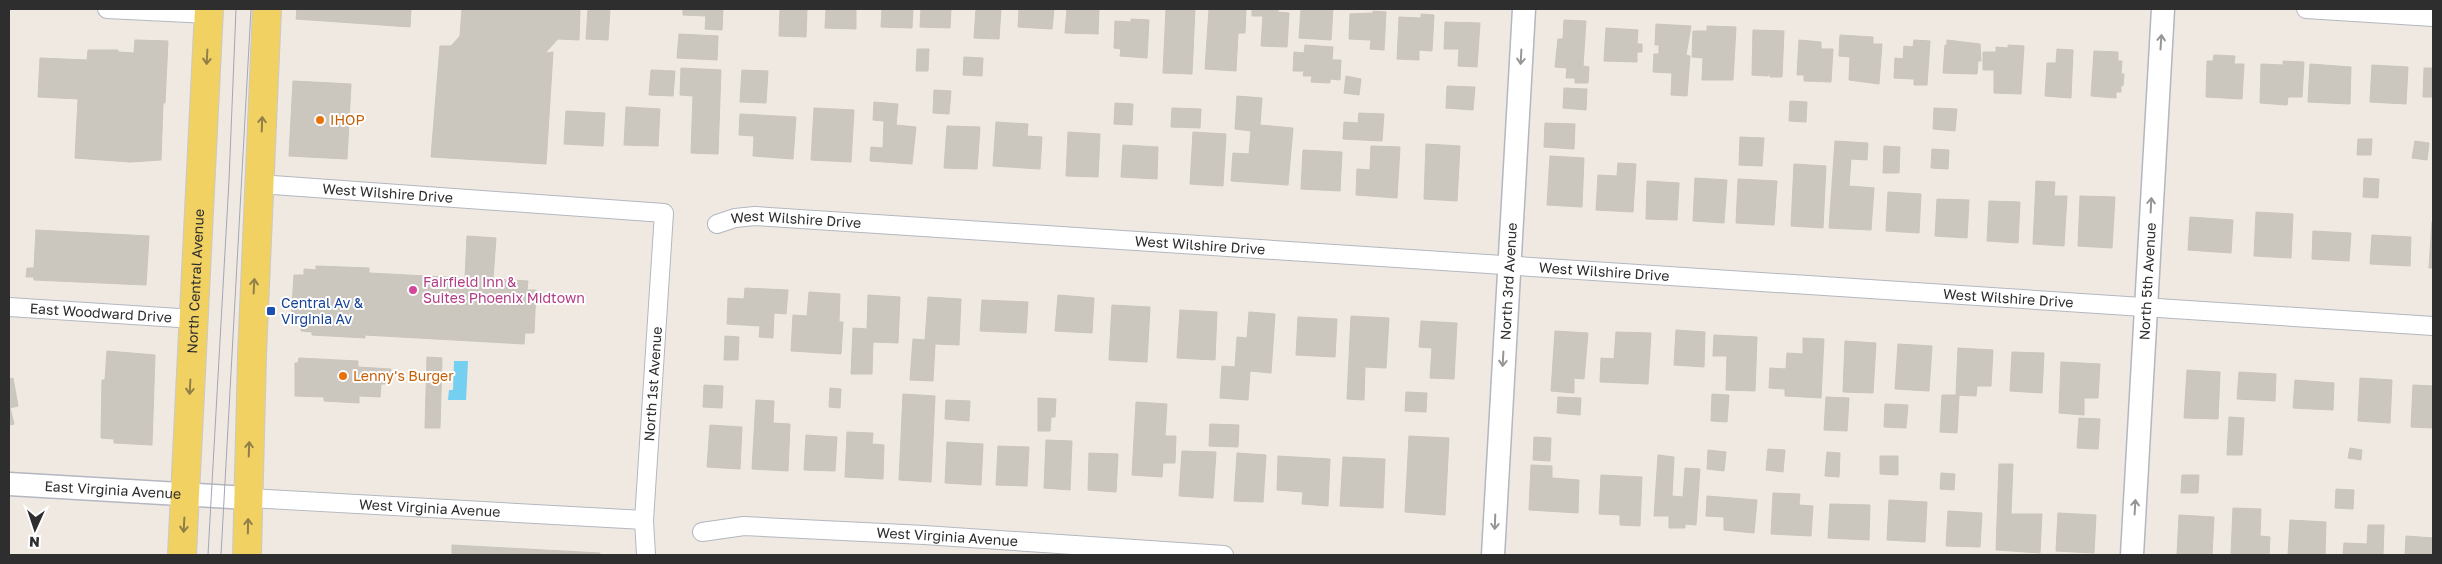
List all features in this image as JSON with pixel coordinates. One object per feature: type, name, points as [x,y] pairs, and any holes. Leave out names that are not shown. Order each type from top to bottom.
[{"type":"main road","points":[[247,555],[259,184],[267,9]]},
{"type":"main road","name":"North Central Avenue","points":[[182,555],[209,11]]},
{"type":"street","points":[[107,9],[209,11]]},
{"type":"street","name":"North 3rd Avenue","points":[[1494,555],[1524,9]]},
{"type":"street","name":"North 5th Avenue","points":[[2132,555],[2163,9]]},
{"type":"street","points":[[2306,9],[2433,17]]},
{"type":"street","name":"West Wilshire Drive","points":[[259,184],[664,213]]},
{"type":"street","name":"North 1st Avenue","points":[[646,555],[644,520],[664,213]]},
{"type":"street","name":"West Wilshire Drive","points":[[717,224],[735,218],[755,216],[2433,326]]},
{"type":"street","name":"East Woodward Drive","points":[[9,307],[194,319]]},
{"type":"street","name":"East Virginia Avenue","points":[[9,484],[217,496]]},
{"type":"street","name":"West Virginia Avenue","points":[[217,496],[644,520]]},
{"type":"street","name":"West Virginia Avenue","points":[[702,532],[744,526],[924,535],[1224,555]]},
{"type":"water","points":[[454,361],[468,361],[466,400],[448,400],[449,390],[453,390]]},
{"type":"building","points":[[297,9],[411,9],[410,27],[296,19]]},
{"type":"building","points":[[462,9],[580,9],[579,40],[558,39],[545,53],[553,52],[546,164],[431,157],[440,46],[451,46],[460,36]]},
{"type":"building","points":[[588,9],[610,9],[608,40],[586,39]]},
{"type":"building","points":[[683,9],[723,9],[722,30],[705,29],[706,16],[683,15]]},
{"type":"building","points":[[780,9],[807,9],[806,37],[779,36]]},
{"type":"building","points":[[826,9],[856,9],[856,29],[825,28]]},
{"type":"building","points":[[882,9],[913,9],[912,28],[881,27]]},
{"type":"building","points":[[921,9],[951,9],[950,28],[920,27]]},
{"type":"building","points":[[976,9],[1001,9],[999,39],[974,38]]},
{"type":"building","points":[[1019,9],[1054,9],[1052,29],[1018,27]]},
{"type":"building","points":[[1067,9],[1099,9],[1098,34],[1065,33]]},
{"type":"building","points":[[1166,9],[1195,9],[1192,74],[1163,73]]},
{"type":"building","points":[[1209,9],[1246,9],[1245,33],[1238,33],[1236,71],[1205,69]]},
{"type":"building","points":[[1252,9],[1278,9],[1278,12],[1289,13],[1287,47],[1261,46],[1263,16],[1252,16]]},
{"type":"building","points":[[1301,9],[1333,9],[1331,40],[1299,38]]},
{"type":"building","points":[[1373,11],[1386,12],[1384,50],[1370,49],[1371,40],[1349,39],[1350,14],[1373,13]]},
{"type":"building","points":[[1421,14],[1434,15],[1432,51],[1419,50],[1419,60],[1397,59],[1399,17],[1421,18]]},
{"type":"building","points":[[1131,19],[1149,20],[1147,58],[1120,56],[1121,49],[1114,48],[1115,21],[1131,22]]},
{"type":"building","points":[[1564,20],[1586,21],[1583,66],[1589,67],[1588,83],[1575,83],[1575,78],[1566,78],[1567,68],[1555,67],[1558,39],[1563,39]]},
{"type":"building","points":[[1445,22],[1480,23],[1477,67],[1458,66],[1459,49],[1444,49]]},
{"type":"building","points":[[1656,24],[1691,26],[1686,55],[1690,56],[1687,96],[1671,95],[1672,73],[1653,72],[1654,54],[1659,54],[1659,45],[1655,45]]},
{"type":"building","points":[[1707,26],[1736,27],[1733,80],[1702,80],[1703,58],[1692,57],[1693,31],[1707,31]]},
{"type":"building","points":[[1606,28],[1638,30],[1637,44],[1642,44],[1642,52],[1637,52],[1637,62],[1604,61]]},
{"type":"building","points":[[1753,30],[1784,31],[1782,77],[1770,77],[1770,71],[1768,76],[1752,75]]},
{"type":"building","points":[[679,34],[718,36],[717,60],[677,58]]},
{"type":"building","points":[[1840,35],[1873,37],[1873,44],[1882,44],[1879,84],[1849,80],[1850,57],[1839,56]]},
{"type":"building","points":[[135,40],[168,41],[165,103],[38,97],[40,58],[87,60],[88,50],[118,50],[118,52],[134,53]]},
{"type":"building","points":[[1799,40],[1821,42],[1821,49],[1833,49],[1831,82],[1804,81],[1804,75],[1797,75]]},
{"type":"building","points":[[1914,40],[1930,41],[1927,85],[1914,85],[1914,79],[1894,78],[1895,58],[1903,59],[1904,46],[1913,47]]},
{"type":"building","points":[[1947,40],[1980,44],[1981,61],[1978,61],[1977,74],[1943,73]]},
{"type":"building","points":[[1305,45],[1333,47],[1332,60],[1341,60],[1340,80],[1330,79],[1330,83],[1311,82],[1312,76],[1303,76],[1304,71],[1293,71],[1294,52],[1304,53]]},
{"type":"building","points":[[2008,45],[2024,46],[2021,94],[1994,93],[1994,70],[1983,70],[1983,52],[1996,52],[1996,47],[2008,48]]},
{"type":"building","points":[[917,49],[929,49],[928,71],[916,71]]},
{"type":"building","points":[[2057,49],[2073,50],[2071,98],[2045,96],[2047,63],[2056,63]]},
{"type":"building","points":[[2094,51],[2118,52],[2118,61],[2122,61],[2121,74],[2124,74],[2121,92],[2116,92],[2116,98],[2091,96]]},
{"type":"building","points":[[2214,55],[2235,56],[2234,64],[2244,64],[2242,99],[2206,97],[2207,61],[2213,61]]},
{"type":"building","points":[[964,57],[983,58],[982,76],[963,75]]},
{"type":"building","points":[[2283,61],[2304,62],[2302,97],[2288,97],[2287,105],[2260,103],[2261,64],[2283,65]]},
{"type":"building","points":[[2310,64],[2351,67],[2350,104],[2308,102]]},
{"type":"building","points":[[2372,65],[2408,67],[2406,104],[2370,102]]},
{"type":"building","points":[[681,68],[721,70],[718,154],[691,153],[693,96],[680,95]]},
{"type":"building","points":[[2424,68],[2433,68],[2433,97],[2423,97]]},
{"type":"building","points":[[651,70],[675,71],[673,96],[649,95]]},
{"type":"building","points":[[742,70],[768,71],[766,103],[740,102]]},
{"type":"building","points":[[1346,76],[1361,79],[1359,95],[1344,93]]},
{"type":"building","name":"IHOP","points":[[293,81],[351,84],[347,159],[289,156]]},
{"type":"building","points":[[1447,86],[1475,87],[1473,110],[1446,108]]},
{"type":"building","points":[[1564,88],[1587,89],[1586,110],[1563,108]]},
{"type":"building","points":[[934,90],[951,91],[949,114],[933,113]]},
{"type":"building","points":[[1237,96],[1262,98],[1260,125],[1293,128],[1288,185],[1231,181],[1233,153],[1249,154],[1251,131],[1235,129]]},
{"type":"building","points":[[78,99],[163,103],[161,160],[130,162],[75,158]]},
{"type":"building","points":[[1790,101],[1807,102],[1806,122],[1789,121]]},
{"type":"building","points":[[874,102],[898,104],[896,125],[916,127],[912,164],[870,161],[871,147],[883,148],[884,121],[873,120]]},
{"type":"building","points":[[1115,103],[1133,104],[1132,125],[1114,124]]},
{"type":"building","points":[[626,107],[660,109],[658,146],[624,145]]},
{"type":"building","points":[[814,108],[854,110],[851,162],[811,160]]},
{"type":"building","points":[[1172,108],[1201,109],[1200,128],[1171,127]]},
{"type":"building","points":[[1934,108],[1957,109],[1955,131],[1933,129]]},
{"type":"building","points":[[566,111],[605,113],[603,146],[564,144]]},
{"type":"building","points":[[1359,113],[1384,114],[1382,141],[1343,139],[1344,122],[1358,123]]},
{"type":"building","points":[[740,114],[796,117],[793,159],[753,156],[754,136],[739,135]]},
{"type":"building","points":[[996,122],[1028,124],[1027,136],[1042,137],[1040,169],[993,166]]},
{"type":"building","points":[[1545,123],[1575,124],[1574,149],[1544,147]]},
{"type":"building","points":[[947,126],[980,127],[977,169],[944,168]]},
{"type":"building","points":[[1068,132],[1100,134],[1098,177],[1066,176]]},
{"type":"building","points":[[1193,132],[1226,134],[1223,186],[1190,184]]},
{"type":"building","points":[[1740,137],[1764,138],[1762,166],[1739,165]]},
{"type":"building","points":[[2358,139],[2372,139],[2371,155],[2357,155]]},
{"type":"building","points":[[1835,141],[1868,143],[1867,160],[1851,159],[1849,186],[1874,188],[1871,230],[1829,228]]},
{"type":"building","points":[[2415,141],[2429,143],[2427,160],[2412,158]]},
{"type":"building","points":[[1426,144],[1460,146],[1457,201],[1424,199]]},
{"type":"building","points":[[1123,145],[1158,147],[1157,179],[1121,177]]},
{"type":"building","points":[[1371,146],[1400,147],[1397,198],[1356,195],[1357,169],[1370,170]]},
{"type":"building","points":[[1884,146],[1900,147],[1899,173],[1883,173]]},
{"type":"building","points":[[1932,149],[1949,150],[1948,169],[1931,168]]},
{"type":"building","points":[[1303,150],[1342,152],[1340,191],[1301,189]]},
{"type":"building","points":[[1550,156],[1584,158],[1582,207],[1547,205]]},
{"type":"building","points":[[1618,163],[1636,164],[1633,212],[1596,210],[1598,175],[1617,176]]},
{"type":"building","points":[[1794,164],[1826,166],[1823,228],[1791,226]]},
{"type":"building","points":[[1695,178],[1727,180],[1724,223],[1693,221]]},
{"type":"building","points":[[2364,178],[2379,179],[2378,198],[2363,197]]},
{"type":"building","points":[[1738,179],[1777,181],[1774,225],[1736,223]]},
{"type":"building","points":[[1647,181],[1679,183],[1677,220],[1646,219]]},
{"type":"building","points":[[2036,181],[2055,182],[2054,196],[2067,196],[2064,246],[2033,244]]},
{"type":"building","points":[[1888,192],[1921,194],[1919,233],[1886,231]]},
{"type":"building","points":[[2080,196],[2115,197],[2112,248],[2078,246]]},
{"type":"building","points":[[1937,199],[1969,200],[1967,238],[1935,236]]},
{"type":"building","points":[[1989,201],[2020,202],[2018,243],[1987,241]]},
{"type":"building","points":[[2256,212],[2293,214],[2291,258],[2254,256]]},
{"type":"building","points":[[2190,217],[2233,220],[2231,253],[2188,250]]},
{"type":"building","points":[[2432,222],[2433,268],[2429,268]]},
{"type":"building","points":[[36,230],[149,236],[146,285],[34,280],[34,277],[26,277],[27,268],[34,268]]},
{"type":"building","points":[[2313,231],[2351,233],[2349,261],[2312,259]]},
{"type":"building","points":[[2372,235],[2411,237],[2410,266],[2370,264]]},
{"type":"building","name":"Fairfield Inn & Suites Phoenix Midtown","points":[[467,236],[496,238],[493,279],[528,281],[527,290],[536,290],[534,333],[525,333],[524,344],[365,335],[365,338],[312,335],[312,332],[301,331],[301,324],[291,323],[294,275],[304,275],[304,269],[316,270],[316,266],[369,268],[369,273],[465,278]]},
{"type":"building","points":[[745,288],[788,290],[786,314],[774,313],[773,338],[759,337],[760,326],[727,324],[728,298],[744,299]]},
{"type":"building","points":[[809,292],[840,294],[839,322],[843,322],[841,354],[791,351],[793,315],[807,316]]},
{"type":"building","points":[[868,295],[900,297],[898,343],[873,342],[872,374],[851,374],[853,328],[867,329]]},
{"type":"building","points":[[1058,295],[1094,298],[1092,333],[1055,331]]},
{"type":"building","points":[[928,297],[961,299],[959,345],[935,344],[933,381],[910,380],[913,339],[925,340]]},
{"type":"building","points":[[982,300],[1028,302],[1026,333],[980,331]]},
{"type":"building","points":[[1112,305],[1150,307],[1147,362],[1109,360]]},
{"type":"building","points":[[1180,310],[1217,312],[1215,360],[1177,358]]},
{"type":"building","points":[[1249,312],[1275,314],[1271,373],[1250,371],[1248,400],[1220,398],[1222,366],[1235,367],[1237,337],[1247,338]]},
{"type":"building","points":[[1351,316],[1389,318],[1386,368],[1365,367],[1364,400],[1347,399]]},
{"type":"building","points":[[1298,317],[1337,319],[1335,357],[1296,355]]},
{"type":"building","points":[[1421,321],[1457,323],[1454,379],[1430,378],[1432,348],[1419,347]]},
{"type":"building","points":[[1676,330],[1705,332],[1704,367],[1674,365]]},
{"type":"building","points":[[1555,331],[1588,333],[1584,379],[1574,378],[1574,393],[1551,391]]},
{"type":"building","points":[[1616,332],[1651,333],[1648,384],[1600,382],[1601,358],[1614,359]]},
{"type":"building","points":[[1714,335],[1757,337],[1755,391],[1726,390],[1727,356],[1713,356]]},
{"type":"building","points":[[725,336],[739,337],[738,360],[724,360]]},
{"type":"building","points":[[1803,338],[1824,339],[1821,398],[1785,396],[1785,389],[1769,388],[1770,368],[1786,369],[1787,353],[1803,354]]},
{"type":"building","points":[[1845,341],[1876,343],[1873,393],[1843,392]]},
{"type":"building","points":[[1898,344],[1932,346],[1929,391],[1895,389]]},
{"type":"building","points":[[1958,348],[1993,350],[1991,386],[1977,386],[1976,396],[1956,395]]},
{"type":"building","points":[[107,351],[155,355],[152,445],[114,443],[114,439],[101,438],[102,380],[105,380]]},
{"type":"building","points":[[2012,352],[2044,353],[2042,393],[2010,391]]},
{"type":"building","points":[[427,357],[442,358],[440,428],[425,428]]},
{"type":"building","name":"Lenny's Burger","points":[[299,358],[358,361],[358,367],[391,369],[390,384],[381,384],[380,397],[359,396],[359,403],[324,401],[324,397],[295,396],[295,363],[298,363]]},
{"type":"building","points":[[2061,362],[2100,364],[2098,398],[2084,398],[2084,415],[2059,413]]},
{"type":"building","points":[[2187,370],[2220,372],[2218,419],[2184,418]]},
{"type":"building","points":[[2239,372],[2276,374],[2275,401],[2237,399]]},
{"type":"building","points":[[13,378],[18,406],[10,408],[14,424],[9,425],[9,379]]},
{"type":"building","points":[[2360,378],[2392,380],[2390,423],[2358,421]]},
{"type":"building","points":[[2295,380],[2334,383],[2333,410],[2293,408]]},
{"type":"building","points":[[704,385],[723,386],[722,408],[703,407]]},
{"type":"building","points":[[2413,385],[2433,386],[2433,428],[2411,427]]},
{"type":"building","points":[[830,388],[841,389],[840,408],[829,407]]},
{"type":"building","points":[[1406,392],[1427,393],[1426,412],[1405,411]]},
{"type":"building","points":[[903,394],[935,396],[931,482],[899,480]]},
{"type":"building","points":[[1712,394],[1729,395],[1727,422],[1711,421]]},
{"type":"building","points":[[1942,395],[1959,395],[1957,433],[1940,432]]},
{"type":"building","points":[[1558,397],[1581,398],[1580,415],[1557,413]]},
{"type":"building","points":[[1826,397],[1849,398],[1847,431],[1824,430]]},
{"type":"building","points":[[1038,398],[1056,399],[1055,417],[1051,417],[1050,431],[1038,431]]},
{"type":"building","points":[[756,400],[774,401],[773,423],[790,424],[788,471],[752,469]]},
{"type":"building","points":[[946,400],[970,401],[969,421],[945,419]]},
{"type":"building","points":[[1136,402],[1167,404],[1165,436],[1176,436],[1175,463],[1163,463],[1162,477],[1132,475]]},
{"type":"building","points":[[1885,404],[1908,405],[1906,428],[1884,427]]},
{"type":"building","points":[[2229,417],[2244,418],[2242,455],[2227,455]]},
{"type":"building","points":[[2079,418],[2100,419],[2098,449],[2077,448]]},
{"type":"building","points":[[1210,424],[1239,425],[1238,447],[1209,446]]},
{"type":"building","points":[[710,425],[742,427],[740,469],[707,467]]},
{"type":"building","points":[[847,432],[873,433],[872,444],[884,445],[883,479],[845,477]]},
{"type":"building","points":[[806,435],[837,437],[835,471],[804,470]]},
{"type":"building","points":[[1409,436],[1449,438],[1445,515],[1405,512]]},
{"type":"building","points":[[1534,437],[1551,438],[1550,461],[1533,460]]},
{"type":"building","points":[[1046,440],[1072,441],[1070,490],[1044,488]]},
{"type":"building","points":[[947,442],[983,444],[981,485],[945,483]]},
{"type":"building","points":[[998,446],[1029,447],[1027,486],[996,485]]},
{"type":"building","points":[[2350,448],[2362,450],[2361,460],[2348,458]]},
{"type":"building","points":[[1768,449],[1785,450],[1783,472],[1766,470]]},
{"type":"building","points":[[1708,450],[1726,452],[1724,471],[1707,469]]},
{"type":"building","points":[[1182,451],[1216,452],[1213,498],[1179,496]]},
{"type":"building","points":[[1827,452],[1840,453],[1839,477],[1825,476]]},
{"type":"building","points":[[1089,453],[1118,454],[1116,492],[1088,490]]},
{"type":"building","points":[[1237,453],[1266,455],[1263,502],[1234,501]]},
{"type":"building","points":[[1658,455],[1674,457],[1672,496],[1683,497],[1685,468],[1700,469],[1696,525],[1685,524],[1685,528],[1669,528],[1669,516],[1654,516]]},
{"type":"building","points":[[1278,456],[1330,459],[1328,506],[1302,504],[1303,492],[1277,490]]},
{"type":"building","points":[[1880,456],[1898,456],[1898,475],[1880,474]]},
{"type":"building","points":[[1343,457],[1385,459],[1383,508],[1340,506]]},
{"type":"building","points":[[1999,464],[2013,464],[2011,514],[2042,514],[2040,553],[1996,550]]},
{"type":"building","points":[[1531,465],[1552,466],[1552,478],[1579,480],[1578,513],[1529,510]]},
{"type":"building","points":[[1941,473],[1955,474],[1954,490],[1940,489]]},
{"type":"building","points":[[1601,475],[1642,477],[1640,526],[1620,525],[1620,515],[1599,514]]},
{"type":"building","points":[[2182,475],[2199,475],[2198,493],[2181,493]]},
{"type":"building","points":[[2336,489],[2354,490],[2353,509],[2335,508]]},
{"type":"building","points":[[1773,493],[1800,494],[1799,505],[1813,506],[1811,536],[1771,534]]},
{"type":"building","points":[[1707,496],[1757,500],[1754,533],[1724,530],[1724,517],[1706,516]]},
{"type":"building","points":[[1889,500],[1927,502],[1925,542],[1887,540]]},
{"type":"building","points":[[1830,504],[1870,505],[1869,540],[1828,538]]},
{"type":"building","points":[[2233,508],[2261,509],[2260,536],[2270,537],[2269,555],[2231,555]]},
{"type":"building","points":[[1948,511],[1982,513],[1980,547],[1946,546]]},
{"type":"building","points":[[2058,513],[2096,515],[2094,553],[2056,551]]},
{"type":"building","points":[[2179,515],[2214,517],[2212,555],[2177,555]]},
{"type":"building","points":[[2290,520],[2326,522],[2325,555],[2288,555]]},
{"type":"building","points":[[2368,525],[2384,525],[2383,555],[2343,555],[2344,543],[2367,544]]},
{"type":"building","points":[[2406,536],[2433,538],[2433,555],[2405,555]]},
{"type":"building","points":[[452,545],[600,553],[600,555],[452,555]]},
{"type":"tram line","points":[[208,555],[229,180],[236,9]]},
{"type":"tram line","points":[[221,555],[251,9]]},
{"type":"place","name":"IHOP","points":[[320,120]]},
{"type":"place","name":"Fairfield Inn & Suites Phoenix Midtown","points":[[413,290]]},
{"type":"place","name":"Central Av & Virginia Av","points":[[271,311]]},
{"type":"place","name":"Lenny's Burger","points":[[343,376]]}]
